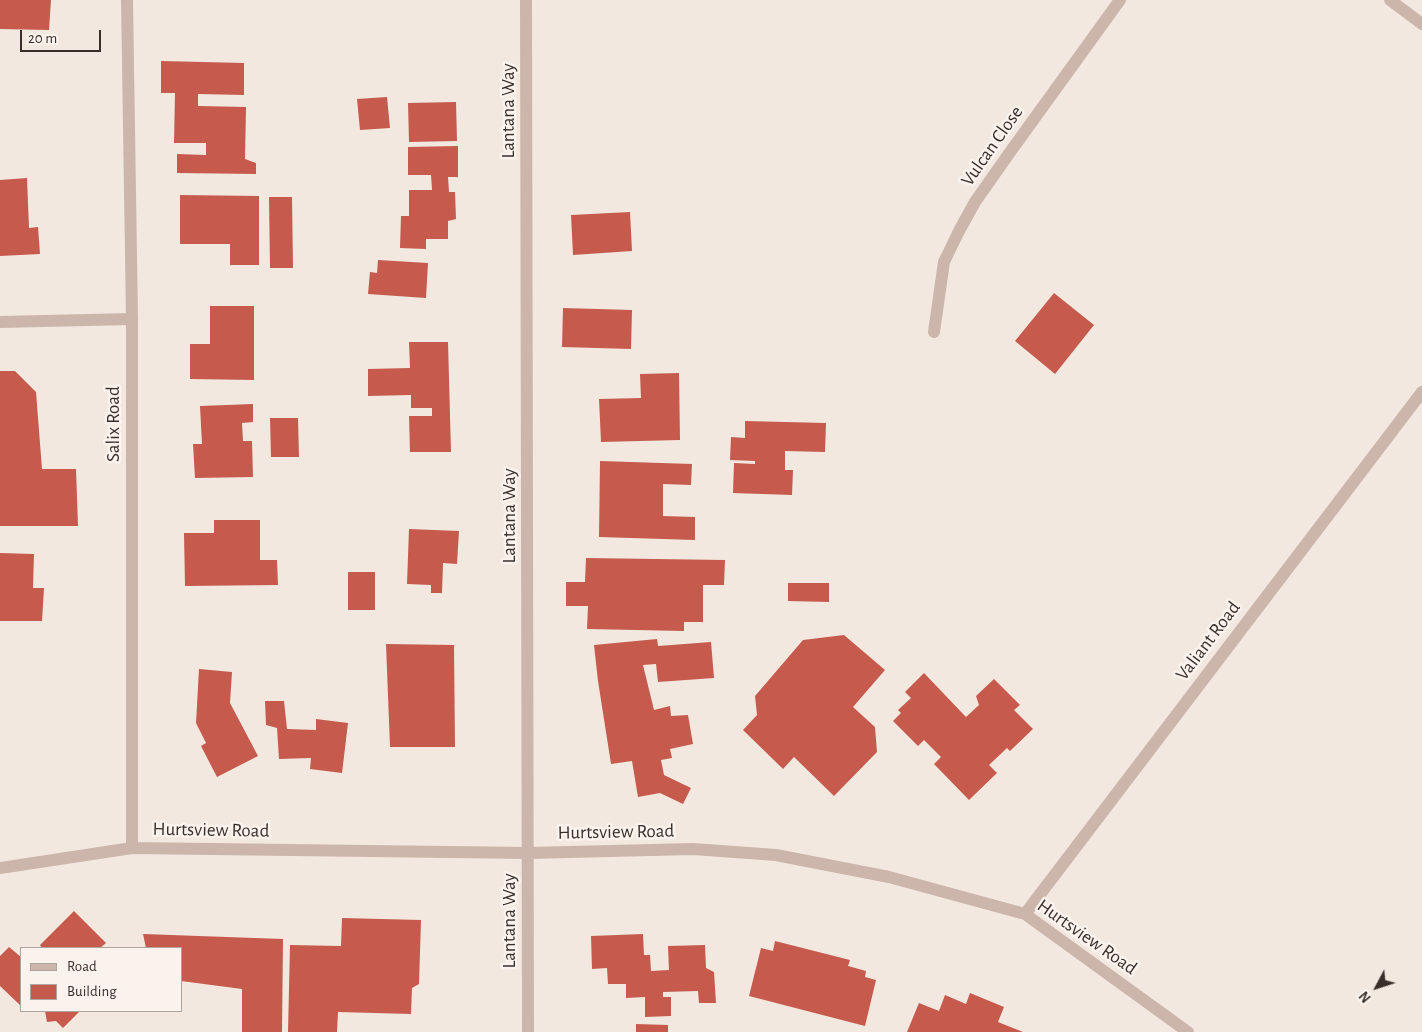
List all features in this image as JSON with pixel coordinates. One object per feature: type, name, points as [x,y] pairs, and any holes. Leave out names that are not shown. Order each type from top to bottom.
[{"type":"street","name":"Salix Road","points":[[127,0],[132,318],[132,848]]},
{"type":"street","name":"Lantana Way","points":[[526,0],[528,1032]]},
{"type":"street","name":"Vulcan Close","points":[[934,332],[944,262],[975,202],[1120,0]]},
{"type":"street","points":[[1390,0],[1422,24]]},
{"type":"street","points":[[0,322],[132,318]]},
{"type":"street","name":"Valiant Road","points":[[1025,914],[1422,392]]},
{"type":"street","name":"Hurtsview Road","points":[[0,868],[132,848],[528,852],[693,849],[776,855],[889,877],[1025,914],[1188,1032]]},
{"type":"building","points":[[0,0],[51,0],[49,30],[0,29]]},
{"type":"building","points":[[161,61],[244,63],[244,95],[198,94],[198,106],[246,107],[245,159],[256,163],[256,174],[177,173],[177,154],[206,155],[206,143],[174,143],[175,93],[161,93]]},
{"type":"building","points":[[387,97],[390,128],[360,130],[357,99]]},
{"type":"building","points":[[456,102],[457,141],[409,142],[408,103]]},
{"type":"building","points":[[458,146],[458,177],[448,177],[449,192],[455,192],[456,219],[448,221],[448,239],[426,239],[426,249],[400,248],[401,216],[409,216],[409,190],[432,190],[431,175],[408,175],[408,147]]},
{"type":"building","points":[[27,178],[29,228],[38,227],[40,254],[0,256],[0,180]]},
{"type":"building","points":[[180,195],[259,196],[259,265],[230,265],[230,244],[180,244]]},
{"type":"building","points":[[269,197],[292,197],[293,268],[270,268]]},
{"type":"building","points":[[630,212],[632,251],[573,255],[571,215]]},
{"type":"building","points":[[378,260],[428,263],[426,298],[368,294],[370,272],[377,273]]},
{"type":"building","points":[[1054,293],[1094,325],[1055,374],[1015,341]]},
{"type":"building","points":[[210,306],[254,306],[254,380],[190,379],[190,344],[210,344]]},
{"type":"building","points":[[563,308],[632,310],[631,349],[562,347]]},
{"type":"building","points":[[409,342],[448,342],[451,452],[410,452],[409,416],[432,416],[432,408],[411,408],[411,395],[368,396],[368,369],[410,368]]},
{"type":"building","points":[[0,371],[15,371],[36,392],[42,469],[76,469],[78,526],[0,526]]},
{"type":"building","points":[[679,373],[680,440],[601,442],[599,399],[641,398],[640,374]]},
{"type":"building","points":[[253,404],[253,422],[242,423],[243,441],[252,441],[253,477],[195,478],[193,444],[202,444],[200,406]]},
{"type":"building","points":[[270,418],[298,418],[299,457],[271,457]]},
{"type":"building","points":[[745,421],[826,423],[825,452],[785,451],[785,470],[793,470],[792,495],[733,493],[734,463],[755,464],[755,461],[730,460],[731,437],[745,438]]},
{"type":"building","points":[[600,461],[692,464],[691,485],[663,484],[663,516],[695,517],[695,540],[599,537]]},
{"type":"building","points":[[214,520],[260,520],[260,560],[277,560],[278,585],[185,586],[184,533],[214,533]]},
{"type":"building","points":[[409,529],[459,531],[457,564],[443,563],[442,593],[431,593],[431,585],[407,584]]},
{"type":"building","points":[[0,553],[34,554],[33,588],[44,588],[42,621],[0,621]]},
{"type":"building","points":[[586,558],[725,560],[724,585],[703,585],[703,622],[684,622],[684,631],[587,629],[588,606],[566,606],[566,582],[585,582]]},
{"type":"building","points":[[348,572],[375,572],[375,610],[348,610]]},
{"type":"building","points":[[788,583],[829,583],[829,602],[788,601]]},
{"type":"building","points":[[844,635],[885,670],[853,707],[875,727],[877,752],[834,796],[794,757],[783,769],[743,730],[757,715],[755,696],[803,640]]},
{"type":"building","points":[[657,639],[658,646],[711,642],[714,678],[658,682],[656,664],[643,665],[654,710],[670,706],[671,716],[688,715],[693,744],[670,749],[672,758],[661,760],[664,775],[691,788],[683,804],[660,793],[638,797],[632,761],[611,764],[594,645]]},
{"type":"building","points":[[386,644],[454,645],[455,747],[390,747]]},
{"type":"building","points":[[199,669],[232,672],[230,703],[258,756],[217,777],[201,746],[206,743],[196,723]]},
{"type":"building","points":[[924,673],[966,717],[979,705],[976,696],[994,679],[1020,705],[1014,710],[1033,729],[1010,751],[1007,748],[989,765],[997,773],[969,800],[934,764],[941,757],[924,740],[918,746],[893,721],[901,713],[898,710],[911,698],[905,692]]},
{"type":"building","points":[[265,701],[284,701],[287,729],[316,730],[316,719],[348,723],[342,773],[310,769],[311,758],[279,759],[277,728],[266,725]]},
{"type":"building","points":[[74,911],[106,943],[101,947],[41,947],[40,945]]},
{"type":"building","points":[[342,918],[421,920],[419,984],[412,988],[411,1014],[338,1012],[337,1032],[288,1032],[290,945],[341,946]]},
{"type":"building","points":[[143,934],[283,939],[282,1032],[242,1032],[242,989],[182,981],[182,947],[146,947]]},
{"type":"building","points":[[643,934],[644,955],[650,955],[651,971],[669,970],[668,946],[705,945],[706,968],[714,972],[716,1003],[699,1003],[698,991],[663,992],[663,997],[671,997],[671,1016],[645,1017],[645,997],[626,998],[626,984],[608,984],[607,968],[592,969],[591,936]]},
{"type":"building","points":[[775,941],[850,960],[848,966],[866,971],[865,977],[876,980],[865,1026],[749,996],[761,948],[773,951]]},
{"type":"building","points":[[9,947],[20,956],[20,1005],[0,986],[0,956]]},
{"type":"building","points":[[970,993],[1004,1007],[998,1022],[1023,1032],[907,1032],[919,1003],[939,1011],[945,995],[966,1004]]},
{"type":"building","points":[[45,1012],[79,1012],[63,1028],[56,1021],[47,1022]]},
{"type":"building","points":[[636,1024],[668,1025],[668,1032],[636,1032]]}]
